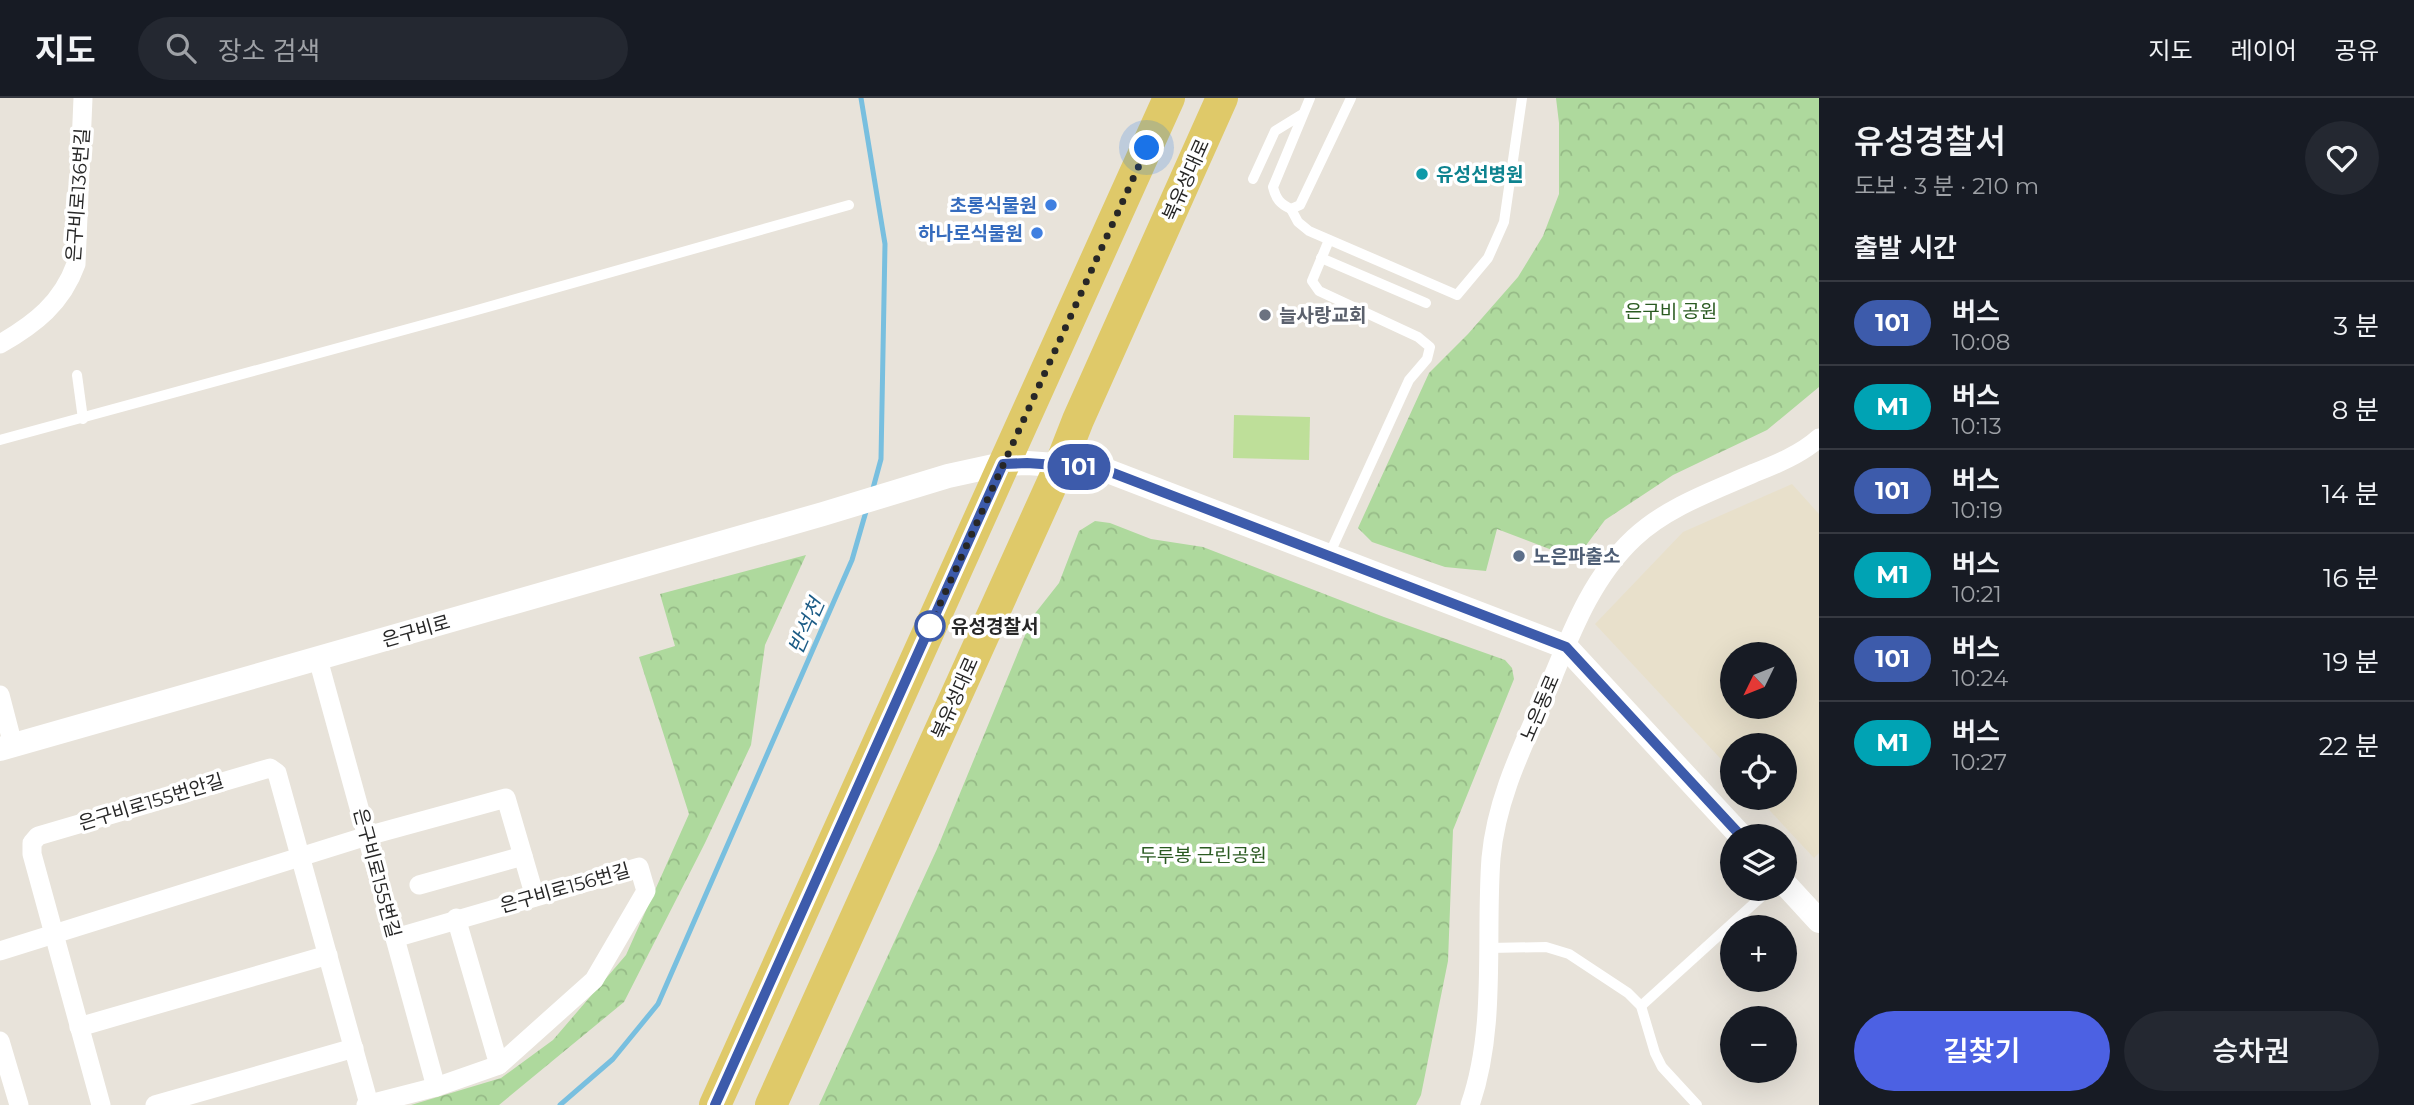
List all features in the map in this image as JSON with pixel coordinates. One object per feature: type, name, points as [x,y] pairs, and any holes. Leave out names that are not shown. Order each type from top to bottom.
[{"type":"main road","points":[[715,1105],[1169,98]]},
{"type":"main road","name":"북유성대로","points":[[771,1105],[1223,98]]},
{"type":"street","name":"은구비로136번길","points":[[0,344],[20,333],[49,309],[68,284],[76,264],[83,98]]},
{"type":"street","name":"노은동로","points":[[1470,1105],[1479,1079],[1488,992],[1491,860],[1495,823],[1507,785],[1581,609],[1612,563],[1634,539],[1659,518],[1710,492],[1785,460],[1819,438]]},
{"type":"street","name":"은구비로","points":[[7,747],[965,471],[1003,464],[1060,466]]},
{"type":"street","points":[[1060,466],[1100,468],[1566,647],[1730,824]]},
{"type":"street","name":"은구비로155번길","points":[[318,659],[436,1087]]},
{"type":"street","points":[[0,695],[7,747]]},
{"type":"street","name":"은구비로155번안길","points":[[101,1105],[53,934],[32,854],[32,843],[38,836],[270,768],[277,773],[302,858],[367,1105]]},
{"type":"street","points":[[0,951],[366,836],[506,799],[535,897]]},
{"type":"street","points":[[419,885],[523,856]]},
{"type":"street","name":"은구비로156번길","points":[[367,1105],[436,1087],[499,1065],[594,980],[646,891],[639,867],[456,918],[395,938]]},
{"type":"street","points":[[1797,897],[1819,921]]},
{"type":"street","points":[[456,918],[499,1065]]},
{"type":"street","points":[[79,1027],[328,955]]},
{"type":"street","points":[[0,1041],[19,1105]]},
{"type":"street","points":[[155,1105],[354,1048]]},
{"type":"lane","points":[[1296,207],[1282,205],[1276,199],[1273,187],[1310,98]]},
{"type":"lane","points":[[1351,98],[1296,207],[1298,222],[1309,231],[1457,295],[1488,258],[1504,222],[1522,98]]},
{"type":"lane","points":[[1253,179],[1275,131],[1301,115]]},
{"type":"lane","points":[[0,440],[470,313],[849,205]]},
{"type":"lane","points":[[1329,240],[1312,281],[1319,291],[1418,337],[1430,347],[1427,359],[1409,380],[1329,556]]},
{"type":"lane","points":[[1321,258],[1426,303]]},
{"type":"lane","points":[[77,375],[83,419]]},
{"type":"lane","points":[[1641,1006],[1757,901]]},
{"type":"lane","points":[[1489,948],[1546,947],[1569,954],[1612,982],[1641,1006],[1662,1067],[1697,1105]]},
{"type":"shaded area","points":[[1792,484],[1819,514],[1819,853],[1814,858],[1797,840],[1797,824],[1782,824],[1769,810],[1797,810],[1797,733],[1720,733],[1720,758],[1595,624],[1683,532]]},
{"type":"green space","name":"은구비 공원","points":[[1556,98],[1819,98],[1819,387],[1767,430],[1673,475],[1605,520],[1578,556],[1573,558],[1497,529],[1486,571],[1445,567],[1372,542],[1358,528],[1429,373],[1518,277],[1543,236],[1559,194],[1559,123]]},
{"type":"green space","points":[[1234,415],[1310,417],[1309,460],[1233,458]]},
{"type":"green space","name":"두루봉 근린공원","points":[[1095,521],[1110,523],[1151,539],[1203,547],[1384,617],[1505,660],[1512,668],[1514,679],[1453,830],[1448,961],[1421,1095],[1416,1105],[819,1105],[937,849],[1033,616],[1059,583],[1079,531]]},
{"type":"green space","points":[[806,555],[765,645],[751,745],[705,843],[624,1002],[499,1105],[411,1105],[501,1078],[553,1040],[626,955],[689,814],[639,657],[675,646],[660,594]]},
{"type":"waterway","name":"반석천","points":[[861,98],[885,244],[881,459],[872,492]]},
{"type":"waterway","name":"반석천","points":[[560,1105],[613,1059],[658,1004],[852,560],[867,508]]},
{"type":"bus line","name":"101","points":[[715,1105],[1003,464],[1100,468],[1566,647],[1730,824]]},
{"type":"place","name":"유성선병원","points":[[1422,174]]},
{"type":"place","name":"초롱식물원","points":[[1051,205]]},
{"type":"place","name":"하나로식물원","points":[[1037,233]]},
{"type":"place","name":"늘사랑교회","points":[[1265,315]]},
{"type":"place","name":"노은파출소","points":[[1519,556]]},
{"type":"place","name":"유성경찰서","points":[[930,626]]},
{"type":"route","points":[[930,626],[1147,148]]}]
